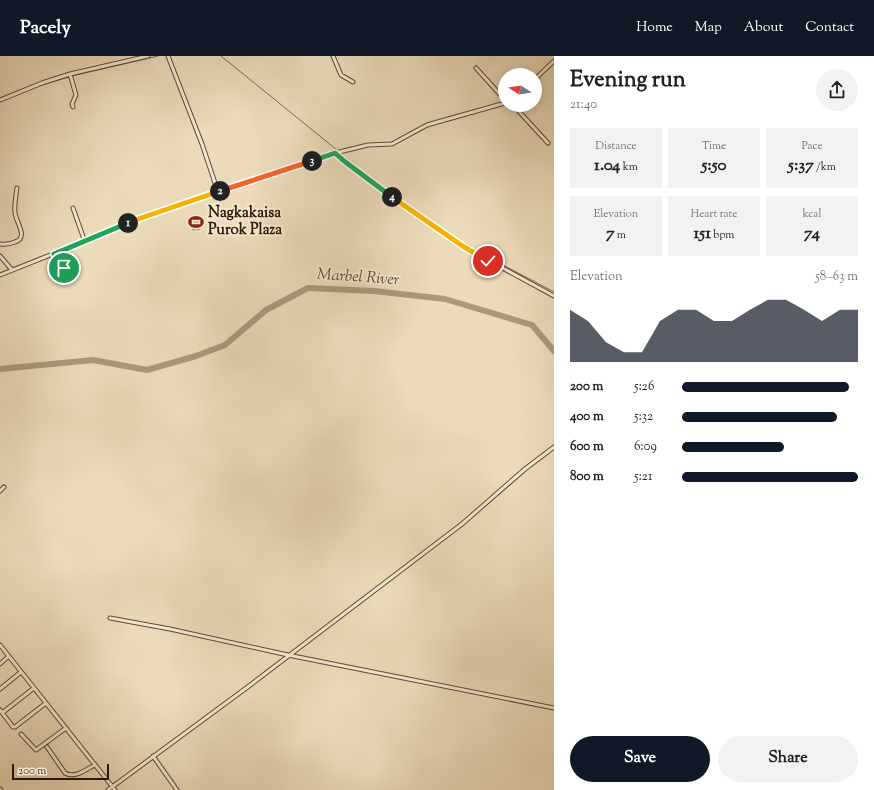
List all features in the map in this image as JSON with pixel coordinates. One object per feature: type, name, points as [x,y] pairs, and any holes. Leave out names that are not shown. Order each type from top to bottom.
[{"type":"street","points":[[0,100],[42,83],[70,74],[148,56]]},
{"type":"street","points":[[168,56],[202,144],[218,192]]},
{"type":"street","points":[[333,56],[341,75],[353,82]]},
{"type":"street","points":[[542,73],[554,62]]},
{"type":"street","points":[[476,68],[498,92]]},
{"type":"street","points":[[70,74],[76,95],[72,104],[73,107]]},
{"type":"street","points":[[0,275],[85,242],[141,218],[335,153],[368,145],[392,144],[427,125],[498,105]]},
{"type":"street","points":[[519,112],[548,143]]},
{"type":"street","points":[[335,153],[392,197],[464,247],[554,296]]},
{"type":"street","points":[[0,244],[10,244],[21,238],[22,234],[14,211],[17,188]]},
{"type":"street","points":[[73,208],[85,242]]},
{"type":"street","points":[[54,254],[65,270]]},
{"type":"street","points":[[0,256],[12,270]]},
{"type":"street","points":[[108,790],[114,788],[153,756],[249,686],[462,524],[525,469],[554,447]]},
{"type":"street","points":[[0,490],[4,487]]},
{"type":"street","points":[[110,618],[554,708]]},
{"type":"street","points":[[0,645],[114,788]]},
{"type":"street","points":[[0,664],[9,656]]},
{"type":"street","points":[[0,689],[21,672]]},
{"type":"street","points":[[34,688],[1,711],[13,727],[46,703]]},
{"type":"street","points":[[21,734],[36,750],[66,728]]},
{"type":"street","points":[[47,747],[65,773],[69,775],[76,775],[95,764]]},
{"type":"street","points":[[153,756],[177,790]]},
{"type":"shaded area","name":"Nagkakaisa Purok Plaza","points":[[198,215],[200,229],[193,230],[191,216]]},
{"type":"waterway","points":[[72,76],[158,56]]},
{"type":"waterway","points":[[221,56],[337,150]]},
{"type":"waterway","points":[[0,102],[35,87],[69,77]]},
{"type":"waterway","points":[[341,154],[374,180],[467,246],[554,292]]},
{"type":"waterway","name":"Marbel River","points":[[0,369],[93,360],[147,370],[196,356],[225,345],[266,310],[308,288],[374,291],[445,299],[532,325],[554,351]]},
{"type":"place","name":"Nagkakaisa Purok Plaza","points":[[196,222]]},
{"type":"route","points":[[64,268],[54,254],[141,218],[335,153],[392,197],[464,247],[488,261]]}]
